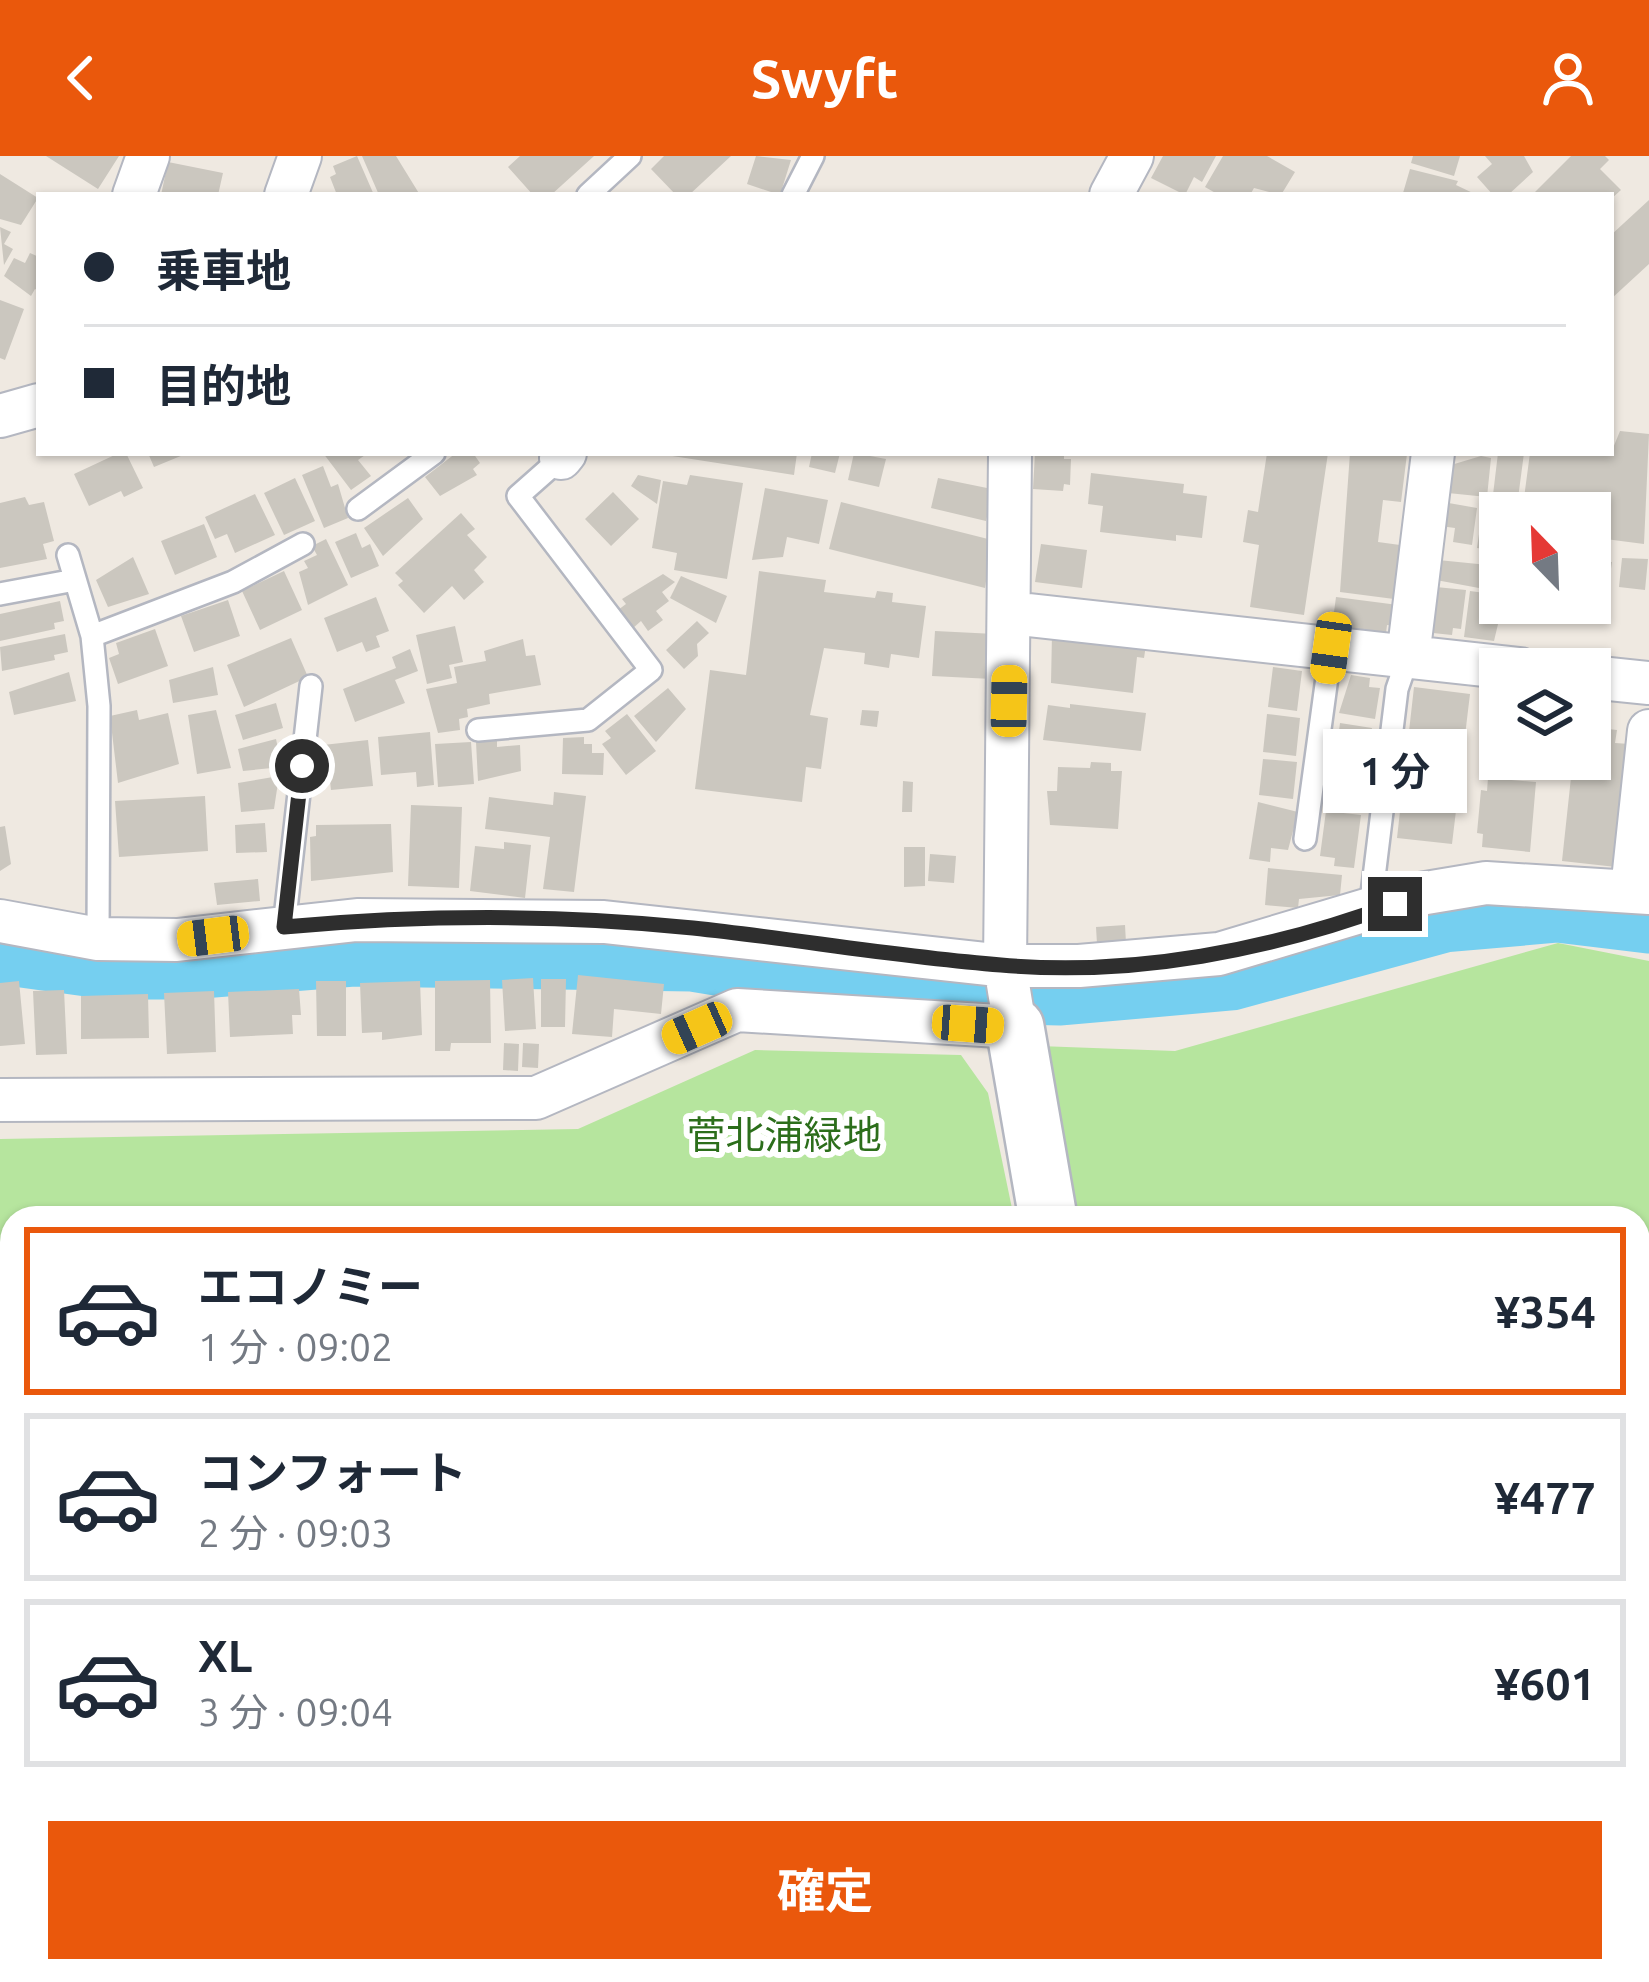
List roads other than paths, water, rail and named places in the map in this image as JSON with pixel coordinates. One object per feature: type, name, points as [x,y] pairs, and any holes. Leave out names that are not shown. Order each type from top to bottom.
[{"type":"street","points":[[135,192],[148,156]]},
{"type":"street","points":[[287,192],[300,156]]},
{"type":"street","points":[[1113,192],[1132,156]]},
{"type":"street","points":[[0,416],[36,406]]},
{"type":"street","points":[[1010,456],[1005,966],[1046,1206]]},
{"type":"street","points":[[1408,657],[1432,456]]},
{"type":"street","points":[[1010,613],[1479,665]]},
{"type":"street","points":[[1611,679],[1649,683]]},
{"type":"street","points":[[0,921],[98,939],[177,940],[357,920],[604,922],[1005,966],[1146,963],[1219,954],[1369,913],[1420,894],[1486,883],[1641,892],[1649,731]]},
{"type":"street","points":[[0,1100],[536,1098],[737,1010],[1013,1019]]},
{"type":"lane","points":[[591,192],[630,156]]},
{"type":"lane","points":[[795,192],[813,156]]},
{"type":"lane","points":[[358,509],[430,456]]},
{"type":"lane","points":[[478,730],[588,720],[651,670],[518,496],[560,456]]},
{"type":"lane","points":[[92,636],[233,582],[303,544]]},
{"type":"lane","points":[[68,555],[92,636],[99,706],[98,939]]},
{"type":"lane","points":[[0,594],[75,580]]},
{"type":"lane","points":[[1306,839],[1331,648]]},
{"type":"lane","points":[[1369,913],[1397,689],[1408,657]]},
{"type":"lane","points":[[284,927],[311,686]]},
{"type":"waterway","points":[[0,950],[110,965],[188,965],[353,952],[692,957],[875,987],[1061,991],[1231,976],[1444,918],[1558,908],[1649,919]]},
{"type":"park label","name":"菅北浦緑地","points":[[784,1135]]}]
